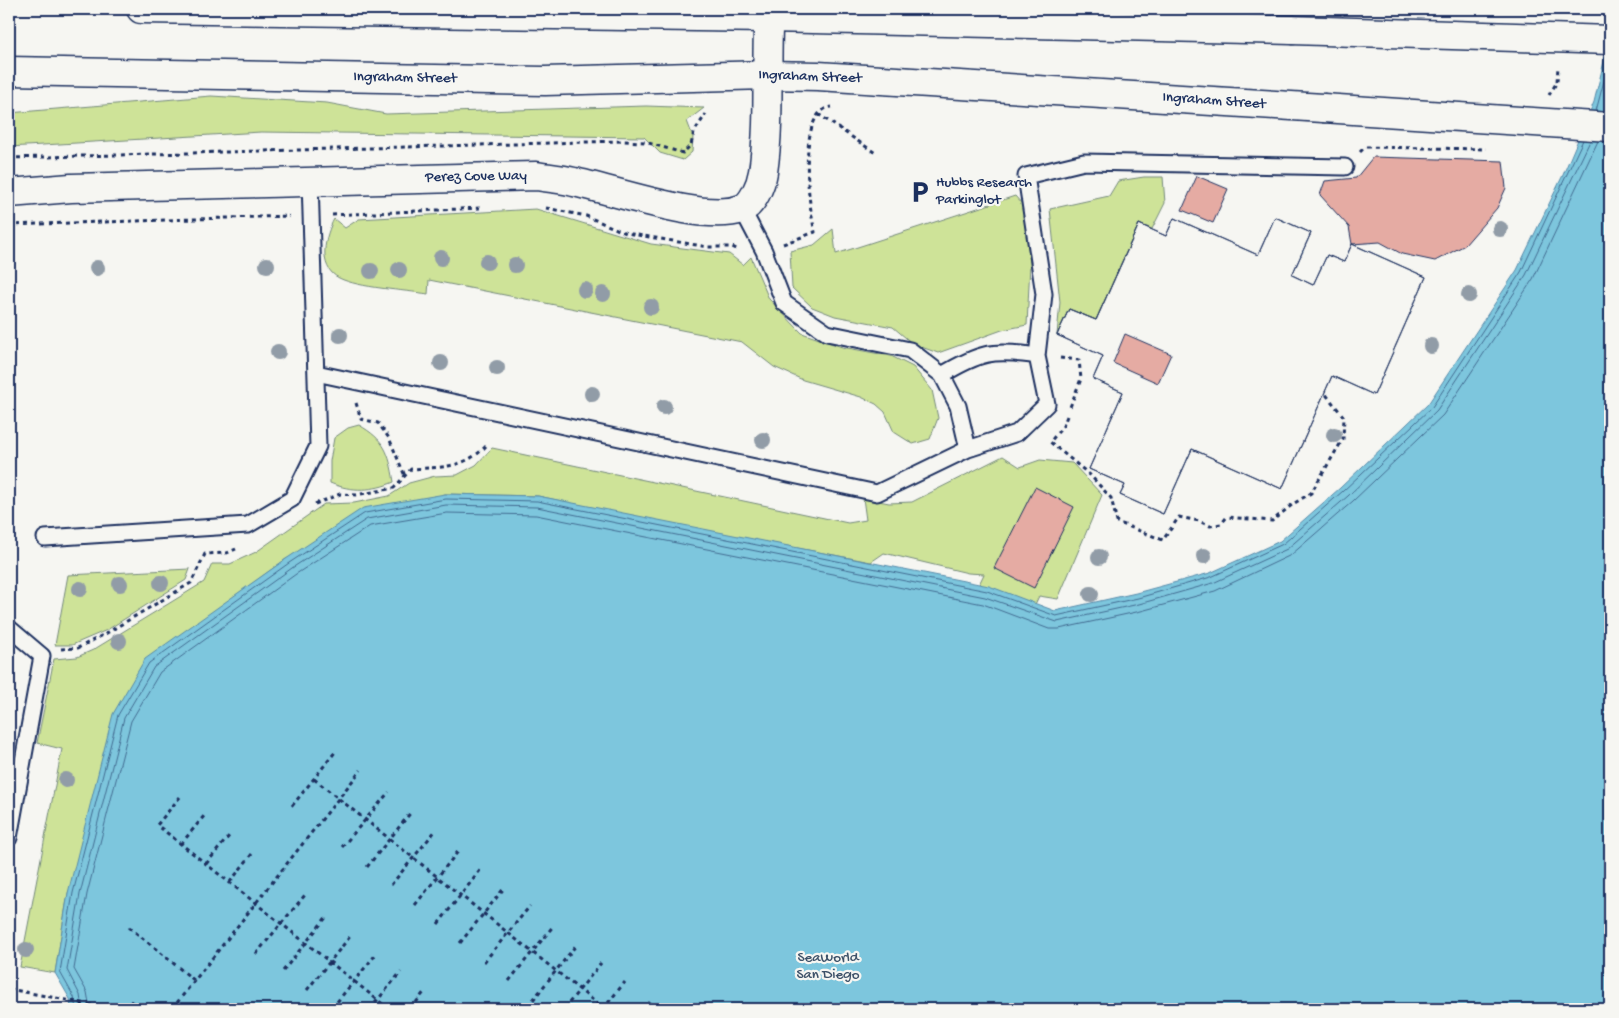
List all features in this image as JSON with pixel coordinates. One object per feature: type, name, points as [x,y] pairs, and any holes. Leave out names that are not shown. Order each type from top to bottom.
[{"type":"main road","points":[[141,9],[768,13],[1610,40]]},
{"type":"main road","points":[[742,209],[756,194],[763,174],[766,132],[768,13]]},
{"type":"main road","name":"Ingraham Street","points":[[9,70],[545,81],[767,75],[818,76],[1610,127]]},
{"type":"main road","points":[[9,83],[81,72]]},
{"type":"main road","name":"Perez Cove Way","points":[[9,193],[71,188],[310,180],[536,176],[573,182],[677,207],[718,213],[742,209]]},
{"type":"lane","points":[[316,373],[877,493],[968,449],[1017,433],[1047,404],[1037,356],[1044,294],[1026,176],[1084,162],[1345,167]]},
{"type":"lane","points":[[45,538],[248,525],[292,499],[318,446],[310,180]]},
{"type":"lane","points":[[742,209],[764,251],[784,303],[827,332],[910,350],[942,375],[958,406],[968,449]]},
{"type":"lane","points":[[942,375],[972,357],[1003,351],[1037,356]]},
{"type":"lane","points":[[9,628],[42,656],[14,781],[9,838]]},
{"type":"path","points":[[9,158],[613,141],[645,142],[683,153],[691,145],[694,132],[706,114]]},
{"type":"path","points":[[818,114],[877,154]]},
{"type":"path","points":[[1037,356],[1079,360],[1081,379],[1063,426],[1050,442],[1090,476],[1111,498],[1117,522],[1163,540],[1179,517],[1199,521],[1210,526],[1221,524],[1227,517],[1272,521],[1311,492],[1343,439],[1344,417],[1324,392]]},
{"type":"path","points":[[351,380],[361,419],[378,423],[389,438],[405,476]]},
{"type":"path","points":[[307,507],[340,494],[356,495],[394,488],[411,469],[448,466],[474,459],[486,446]]},
{"type":"path","points":[[55,650],[78,648],[191,583],[204,554],[227,552],[242,548]]},
{"type":"path","points":[[292,806],[336,751]]},
{"type":"path","points":[[172,1009],[361,770]]},
{"type":"path","points":[[314,779],[603,1009],[625,982]]},
{"type":"path","points":[[342,848],[389,792]]},
{"type":"path","points":[[180,797],[157,825],[389,1009]]},
{"type":"path","points":[[367,867],[412,811]]},
{"type":"path","points":[[181,844],[204,816]]},
{"type":"path","points":[[391,885],[436,830]]},
{"type":"path","points":[[206,864],[229,836]]},
{"type":"path","points":[[415,905],[460,849]]},
{"type":"path","points":[[230,882],[252,854]]},
{"type":"path","points":[[438,924],[482,868]]},
{"type":"path","points":[[460,943],[505,887]]},
{"type":"path","points":[[256,954],[305,895]]},
{"type":"path","points":[[484,962],[530,906]]},
{"type":"path","points":[[283,970],[328,915]]},
{"type":"path","points":[[509,981],[554,925]]},
{"type":"path","points":[[129,928],[195,981]]},
{"type":"path","points":[[307,990],[352,934]]},
{"type":"path","points":[[533,1000],[577,944]]},
{"type":"path","points":[[332,1008],[377,953]]},
{"type":"path","points":[[564,1009],[601,964]]},
{"type":"path","points":[[370,1009],[401,972]]},
{"type":"path","points":[[9,988],[114,1009]]},
{"type":"path","points":[[411,1009],[425,991]]},
{"type":"path","points":[[130,1001],[141,1009]]},
{"type":"path","points":[[82,1002],[83,1009]]},
{"type":"path","points":[[644,1009],[650,1002]]},
{"type":"green space","points":[[211,96],[327,103],[386,114],[646,106],[704,108],[687,121],[693,137],[692,152],[683,160],[660,153],[644,137],[261,132],[9,147],[9,113]]},
{"type":"green space","points":[[1144,177],[1163,177],[1165,203],[1152,229],[1139,224],[1096,320],[1069,309],[1057,335],[1060,302],[1050,209],[1109,196],[1118,181]]},
{"type":"green space","points":[[1015,196],[1023,205],[1030,264],[1027,325],[1002,330],[938,353],[913,344],[893,327],[835,316],[812,307],[792,288],[790,251],[814,245],[833,229],[836,254]]},
{"type":"green space","points":[[536,209],[651,244],[729,254],[743,265],[751,257],[769,299],[802,333],[842,347],[891,356],[913,367],[932,390],[938,418],[930,439],[913,444],[894,432],[885,412],[876,404],[861,397],[803,380],[774,367],[742,342],[429,280],[428,294],[358,284],[339,278],[332,273],[325,259],[326,242],[334,219],[345,228],[359,219]]},
{"type":"green space","points":[[359,425],[375,436],[384,448],[388,455],[394,482],[370,489],[346,488],[330,483],[330,461],[334,438],[348,428]]},
{"type":"green space","name":"SeaWorld San Diego","points":[[492,448],[848,523],[866,520],[863,498],[889,503],[912,502],[1003,456],[1020,467],[1040,460],[1072,463],[1102,495],[1058,599],[1039,596],[842,1009],[774,1009],[984,574],[968,573],[884,553],[871,562],[665,523],[538,496],[445,494],[286,559],[217,609],[68,893],[55,973],[20,967],[62,749],[37,743],[54,659],[77,657],[93,650],[204,582],[212,564],[230,564],[256,552],[324,504],[354,503],[389,496],[409,483],[435,476],[457,475],[476,465]]},
{"type":"green space","points":[[190,569],[186,580],[107,630],[72,645],[55,645],[68,575]]},
{"type":"water","points":[[1610,37],[1610,1009],[71,1009],[70,999],[55,973],[68,893],[113,714],[145,659],[286,559],[363,508],[445,494],[538,496],[989,586],[1055,611],[1136,593],[1210,573],[1280,541],[1340,488],[1428,404],[1517,270],[1563,175],[1594,102]]},
{"type":"building","points":[[1373,157],[1503,161],[1506,188],[1497,208],[1465,245],[1435,261],[1402,254],[1380,242],[1352,244],[1349,227],[1320,195],[1325,181],[1356,178]]},
{"type":"building","points":[[1197,176],[1228,189],[1213,223],[1182,210]]},
{"type":"building","points":[[1275,217],[1311,233],[1292,275],[1313,285],[1327,255],[1344,262],[1352,244],[1426,277],[1374,395],[1332,376],[1282,489],[1192,449],[1163,514],[1120,495],[1125,485],[1089,469],[1123,392],[1093,379],[1103,356],[1057,335],[1069,309],[1096,320],[1139,224],[1166,236],[1174,218],[1258,255]],"holes":[[[1125,334],[1171,354],[1158,383],[1113,363]]]},
{"type":"building","points":[[1275,217],[1311,233],[1292,275],[1313,285],[1327,255],[1344,262],[1352,244],[1426,277],[1374,395],[1332,376],[1282,489],[1192,449],[1163,514],[1120,495],[1125,485],[1089,469],[1123,392],[1093,379],[1103,356],[1057,335],[1069,309],[1096,320],[1139,224],[1166,236],[1174,218],[1258,255]]},
{"type":"building","points":[[1035,487],[1074,507],[1034,588],[994,568]]},
{"type":"place","name":"Hubbs Research Parkinglot","points":[[920,192]]}]
